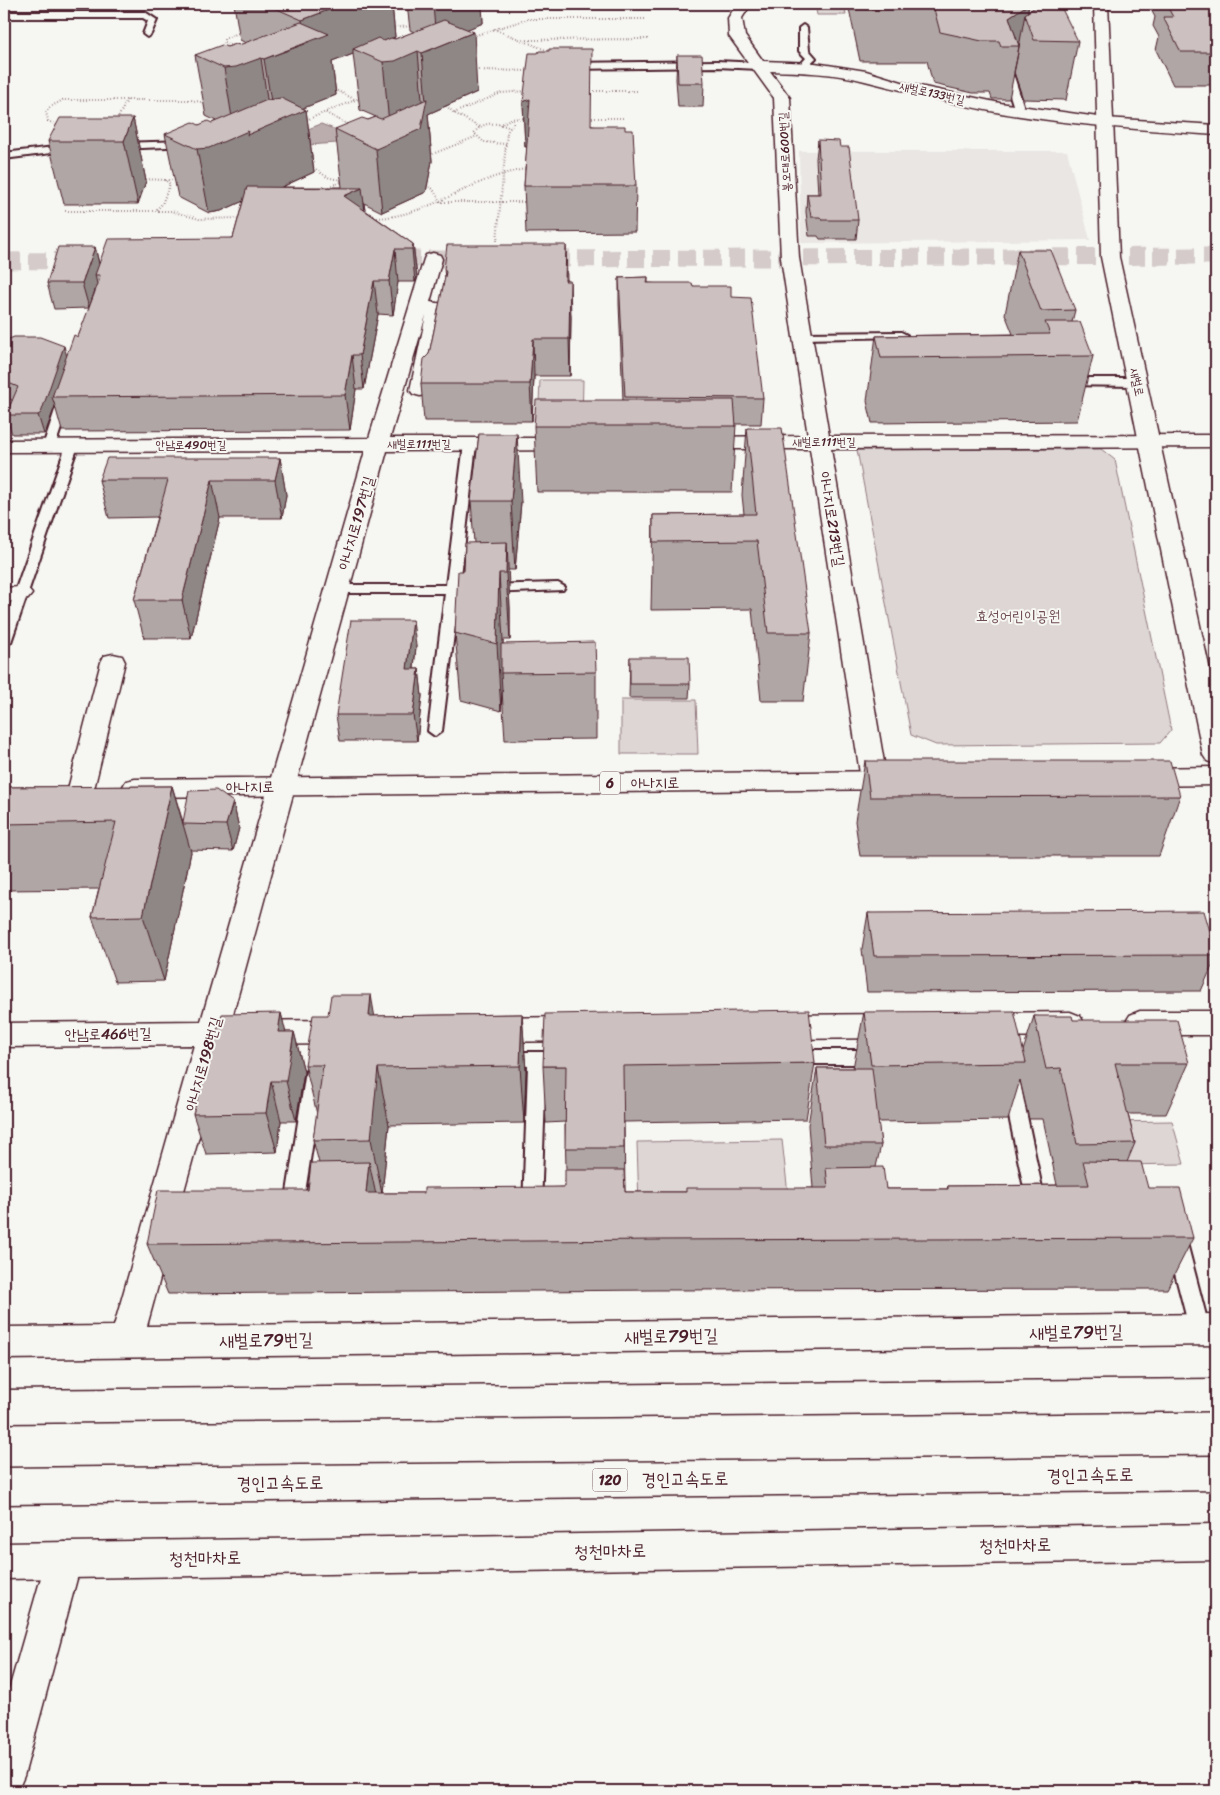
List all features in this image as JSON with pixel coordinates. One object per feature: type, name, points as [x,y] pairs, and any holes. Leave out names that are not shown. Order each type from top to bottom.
[{"type":"main road","name":"봉오대로600번길","points":[[744,4],[735,18],[737,36],[782,98],[790,258]]},
{"type":"main road","name":"새벌로","points":[[1101,4],[1110,256],[1216,755]]},
{"type":"main road","name":"새벌로133번길","points":[[759,66],[802,68],[866,76],[902,87],[1020,111],[1105,124],[1216,130]]},
{"type":"main road","name":"아나지로213번길","points":[[790,258],[874,780]]},
{"type":"main road","name":"아나지로197번길","points":[[281,787],[378,444],[433,259]]},
{"type":"main road","points":[[419,308],[437,308],[420,390]]},
{"type":"main road","name":"새벌로111번길","points":[[674,443],[1216,441]]},
{"type":"main road","name":"새벌로111번길","points":[[378,444],[596,444]]},
{"type":"main road","name":"안남로490번길","points":[[4,446],[378,444]]},
{"type":"main road","name":"아나지로","points":[[113,662],[71,789],[923,780]]},
{"type":"main road","points":[[1118,777],[1216,776]]},
{"type":"main road","name":"아나지로198번길","points":[[126,1342],[173,1208],[212,1033],[281,787]]},
{"type":"main road","points":[[958,1025],[1216,1023]]},
{"type":"main road","points":[[748,1027],[928,1026]]},
{"type":"main road","points":[[460,1030],[609,1029]]},
{"type":"main road","name":"안남로466번길","points":[[4,1035],[370,1031]]},
{"type":"main road","name":"새벌로79번길","points":[[4,1343],[1208,1331]]},
{"type":"main road","points":[[4,1407],[1216,1395]]},
{"type":"main road","name":"경인고속도로","points":[[4,1486],[1216,1473]]},
{"type":"main road","name":"청천마차로","points":[[4,1560],[1216,1542]]},
{"type":"main road","points":[[4,1776],[64,1560]]},
{"type":"lane","points":[[4,15],[145,15],[150,16],[153,20],[147,34]]},
{"type":"lane","points":[[802,68],[811,58],[804,51],[803,28]]},
{"type":"lane","points":[[530,71],[535,66],[546,62],[559,62],[570,66],[717,64],[759,66]]},
{"type":"lane","points":[[1016,62],[1007,70],[1020,111]]},
{"type":"lane","points":[[568,78],[574,72],[570,66]]},
{"type":"lane","points":[[108,146],[187,144]]},
{"type":"lane","points":[[4,156],[81,148]]},
{"type":"lane","points":[[803,336],[915,336]]},
{"type":"lane","points":[[1050,382],[1137,382]]},
{"type":"lane","points":[[49,446],[69,387]]},
{"type":"lane","points":[[435,732],[470,444]]},
{"type":"lane","points":[[4,642],[12,595],[72,446]]},
{"type":"lane","points":[[337,589],[558,588]]},
{"type":"lane","points":[[314,1205],[285,1205],[320,1032]]},
{"type":"lane","points":[[1005,1056],[1033,1188],[1032,1201],[1020,1206],[1053,1204]]},
{"type":"lane","points":[[776,1058],[895,1057]]},
{"type":"lane","points":[[488,1059],[576,1058]]},
{"type":"lane","points":[[532,1213],[537,1059]]},
{"type":"lane","points":[[513,1206],[532,1213],[552,1213]]},
{"type":"lane","points":[[1172,1226],[1208,1331]]},
{"type":"path","points":[[466,39],[517,21],[647,18]]},
{"type":"path","points":[[389,28],[416,26]]},
{"type":"path","points":[[241,51],[224,42],[224,40],[248,29]]},
{"type":"path","points":[[521,40],[648,39]]},
{"type":"path","points":[[466,69],[530,71]]},
{"type":"path","points":[[330,88],[356,100]]},
{"type":"path","points":[[454,113],[507,92],[534,91]]},
{"type":"path","points":[[587,98],[587,91],[637,91]]},
{"type":"path","points":[[297,124],[365,96]]},
{"type":"path","points":[[59,126],[48,121],[46,112],[63,100],[191,100],[210,104]]},
{"type":"path","points":[[114,127],[127,100]]},
{"type":"path","points":[[438,100],[454,113],[480,127]]},
{"type":"path","points":[[325,113],[358,130]]},
{"type":"path","points":[[306,114],[313,118]]},
{"type":"path","points":[[506,144],[484,143],[476,137],[475,130],[480,127],[500,125],[512,119],[528,118]]},
{"type":"path","points":[[585,118],[624,118]]},
{"type":"path","points":[[497,241],[506,144],[510,128],[514,122]]},
{"type":"path","points":[[500,125],[510,128]]},
{"type":"path","points":[[425,157],[476,137]]},
{"type":"path","points":[[304,162],[327,177],[346,181],[315,191]]},
{"type":"path","points":[[368,218],[386,220],[403,218],[503,172],[535,169]]},
{"type":"path","points":[[140,178],[183,180]]},
{"type":"path","points":[[155,210],[162,204],[170,184],[165,180]]},
{"type":"path","points":[[422,181],[433,189],[440,202]]},
{"type":"path","points":[[440,202],[530,202]]},
{"type":"path","points":[[65,211],[155,210],[171,211],[198,219],[246,217]]},
{"type":"shaded area","points":[[321,124],[347,134],[337,143],[308,145],[277,141]]},
{"type":"shaded area","points":[[799,151],[1067,151],[1090,240],[801,243]]},
{"type":"green space","points":[[815,4],[844,4],[846,15],[817,15]]},
{"type":"green space","points":[[540,380],[583,380],[582,425],[538,425]]},
{"type":"green space","name":"효성어린이공원","points":[[1101,449],[1115,460],[1171,730],[1160,743],[936,745],[911,735],[857,450]]},
{"type":"green space","points":[[621,700],[696,700],[698,754],[621,754]]},
{"type":"green space","points":[[1172,1121],[1184,1164],[1116,1165],[1105,1122]]},
{"type":"green space","points":[[782,1140],[789,1203],[639,1206],[637,1142]]},
{"type":"building","points":[[266,4],[344,4],[302,20]]},
{"type":"building","points":[[864,4],[1029,4],[1009,17],[1019,46],[1001,46],[999,41],[982,41],[940,32],[934,9],[865,9]]},
{"type":"building","points":[[1166,4],[1216,4],[1216,52],[1181,52],[1163,17],[1173,17]]},
{"type":"building","points":[[1035,7],[1061,7],[1078,41],[1034,40],[1025,14]]},
{"type":"building","points":[[444,20],[474,32],[422,53],[418,51],[395,61],[383,62],[353,49],[378,38],[384,41],[391,38],[395,39]]},
{"type":"building","points":[[301,22],[329,34],[264,59],[261,58],[236,67],[224,68],[195,55],[222,45],[227,47],[239,45]]},
{"type":"building","points":[[549,49],[592,49],[591,126],[625,126],[625,130],[633,130],[636,186],[524,186],[530,99],[523,102],[529,53],[549,51]]},
{"type":"building","points":[[677,55],[702,55],[704,83],[678,83]]},
{"type":"building","points":[[281,98],[306,110],[247,135],[248,131],[209,148],[197,149],[165,134],[193,122],[199,125],[208,121],[212,123],[267,100]]},
{"type":"building","points":[[427,99],[421,129],[376,149],[335,129],[362,118],[368,120],[376,117],[381,119]]},
{"type":"building","points":[[60,118],[133,118],[124,141],[48,141]]},
{"type":"building","points":[[818,140],[839,141],[840,147],[849,147],[858,220],[822,220],[820,217],[811,217],[807,194],[821,194]]},
{"type":"building","points":[[247,187],[362,188],[344,196],[413,244],[412,249],[395,249],[389,281],[374,281],[360,355],[352,355],[345,395],[52,397],[74,335],[78,337],[99,281],[100,275],[95,275],[108,239],[233,238]]},
{"type":"building","points":[[447,245],[566,245],[565,281],[570,281],[569,339],[533,339],[530,384],[421,384],[424,359],[429,354],[446,272],[444,269]]},
{"type":"building","points":[[58,247],[95,247],[82,283],[47,283]]},
{"type":"building","points":[[1018,250],[1051,250],[1075,310],[1041,311]]},
{"type":"building","points":[[648,277],[647,283],[692,283],[693,286],[731,286],[731,297],[751,298],[763,398],[625,397],[619,278]]},
{"type":"building","points":[[1045,322],[1080,322],[1093,356],[881,358],[876,336],[1050,334]]},
{"type":"building","points":[[14,337],[40,337],[64,346],[41,413],[38,415],[6,415],[18,387],[4,381],[4,341]]},
{"type":"building","points":[[536,400],[734,400],[736,426],[534,426]]},
{"type":"building","points":[[747,428],[782,428],[811,633],[768,633],[757,541],[653,542],[653,515],[756,514]]},
{"type":"building","points":[[479,434],[517,434],[511,501],[471,501]]},
{"type":"building","points":[[107,458],[280,458],[275,480],[212,480],[182,600],[134,600],[168,480],[99,480]]},
{"type":"building","points":[[507,542],[506,573],[499,573],[497,644],[455,633],[458,571],[464,571],[465,543]]},
{"type":"building","points":[[351,620],[413,620],[407,669],[419,669],[413,715],[336,715]]},
{"type":"building","points":[[595,642],[596,672],[501,673],[501,644]]},
{"type":"building","points":[[630,657],[689,657],[690,684],[630,684]]},
{"type":"building","points":[[865,761],[1170,761],[1180,796],[870,797]]},
{"type":"building","points":[[172,786],[143,916],[92,917],[116,822],[4,824],[4,787]]},
{"type":"building","points":[[216,790],[233,802],[226,825],[183,824],[189,791]]},
{"type":"building","points":[[1204,911],[1216,955],[874,956],[868,913]]},
{"type":"building","points":[[331,995],[371,995],[369,1016],[522,1014],[520,1066],[378,1068],[371,1139],[313,1140],[323,1065],[305,1065],[313,1015],[328,1015]]},
{"type":"building","points":[[809,1010],[815,1063],[623,1066],[624,1148],[565,1148],[566,1066],[543,1066],[545,1014]]},
{"type":"building","points":[[1014,1011],[1026,1063],[871,1065],[864,1012]]},
{"type":"building","points":[[281,1013],[278,1032],[294,1032],[286,1081],[271,1081],[266,1113],[193,1114],[222,1014]]},
{"type":"building","points":[[1034,1016],[1072,1016],[1073,1020],[1177,1020],[1189,1063],[1115,1063],[1135,1143],[1077,1144],[1061,1068],[1046,1069]]},
{"type":"building","points":[[817,1068],[872,1068],[881,1145],[824,1145]]},
{"type":"building","points":[[1083,1161],[1141,1162],[1148,1188],[1180,1188],[1193,1238],[147,1244],[158,1190],[308,1190],[311,1163],[369,1162],[366,1193],[424,1193],[424,1188],[565,1187],[565,1170],[624,1170],[625,1192],[686,1192],[686,1188],[828,1188],[826,1168],[883,1167],[886,1189],[948,1189],[948,1186],[1089,1185]]},
{"type":"tunnel","points":[[528,259],[1216,256]]},
{"type":"tunnel","points":[[378,259],[482,259]]},
{"type":"tunnel","points":[[4,261],[137,260]]}]
